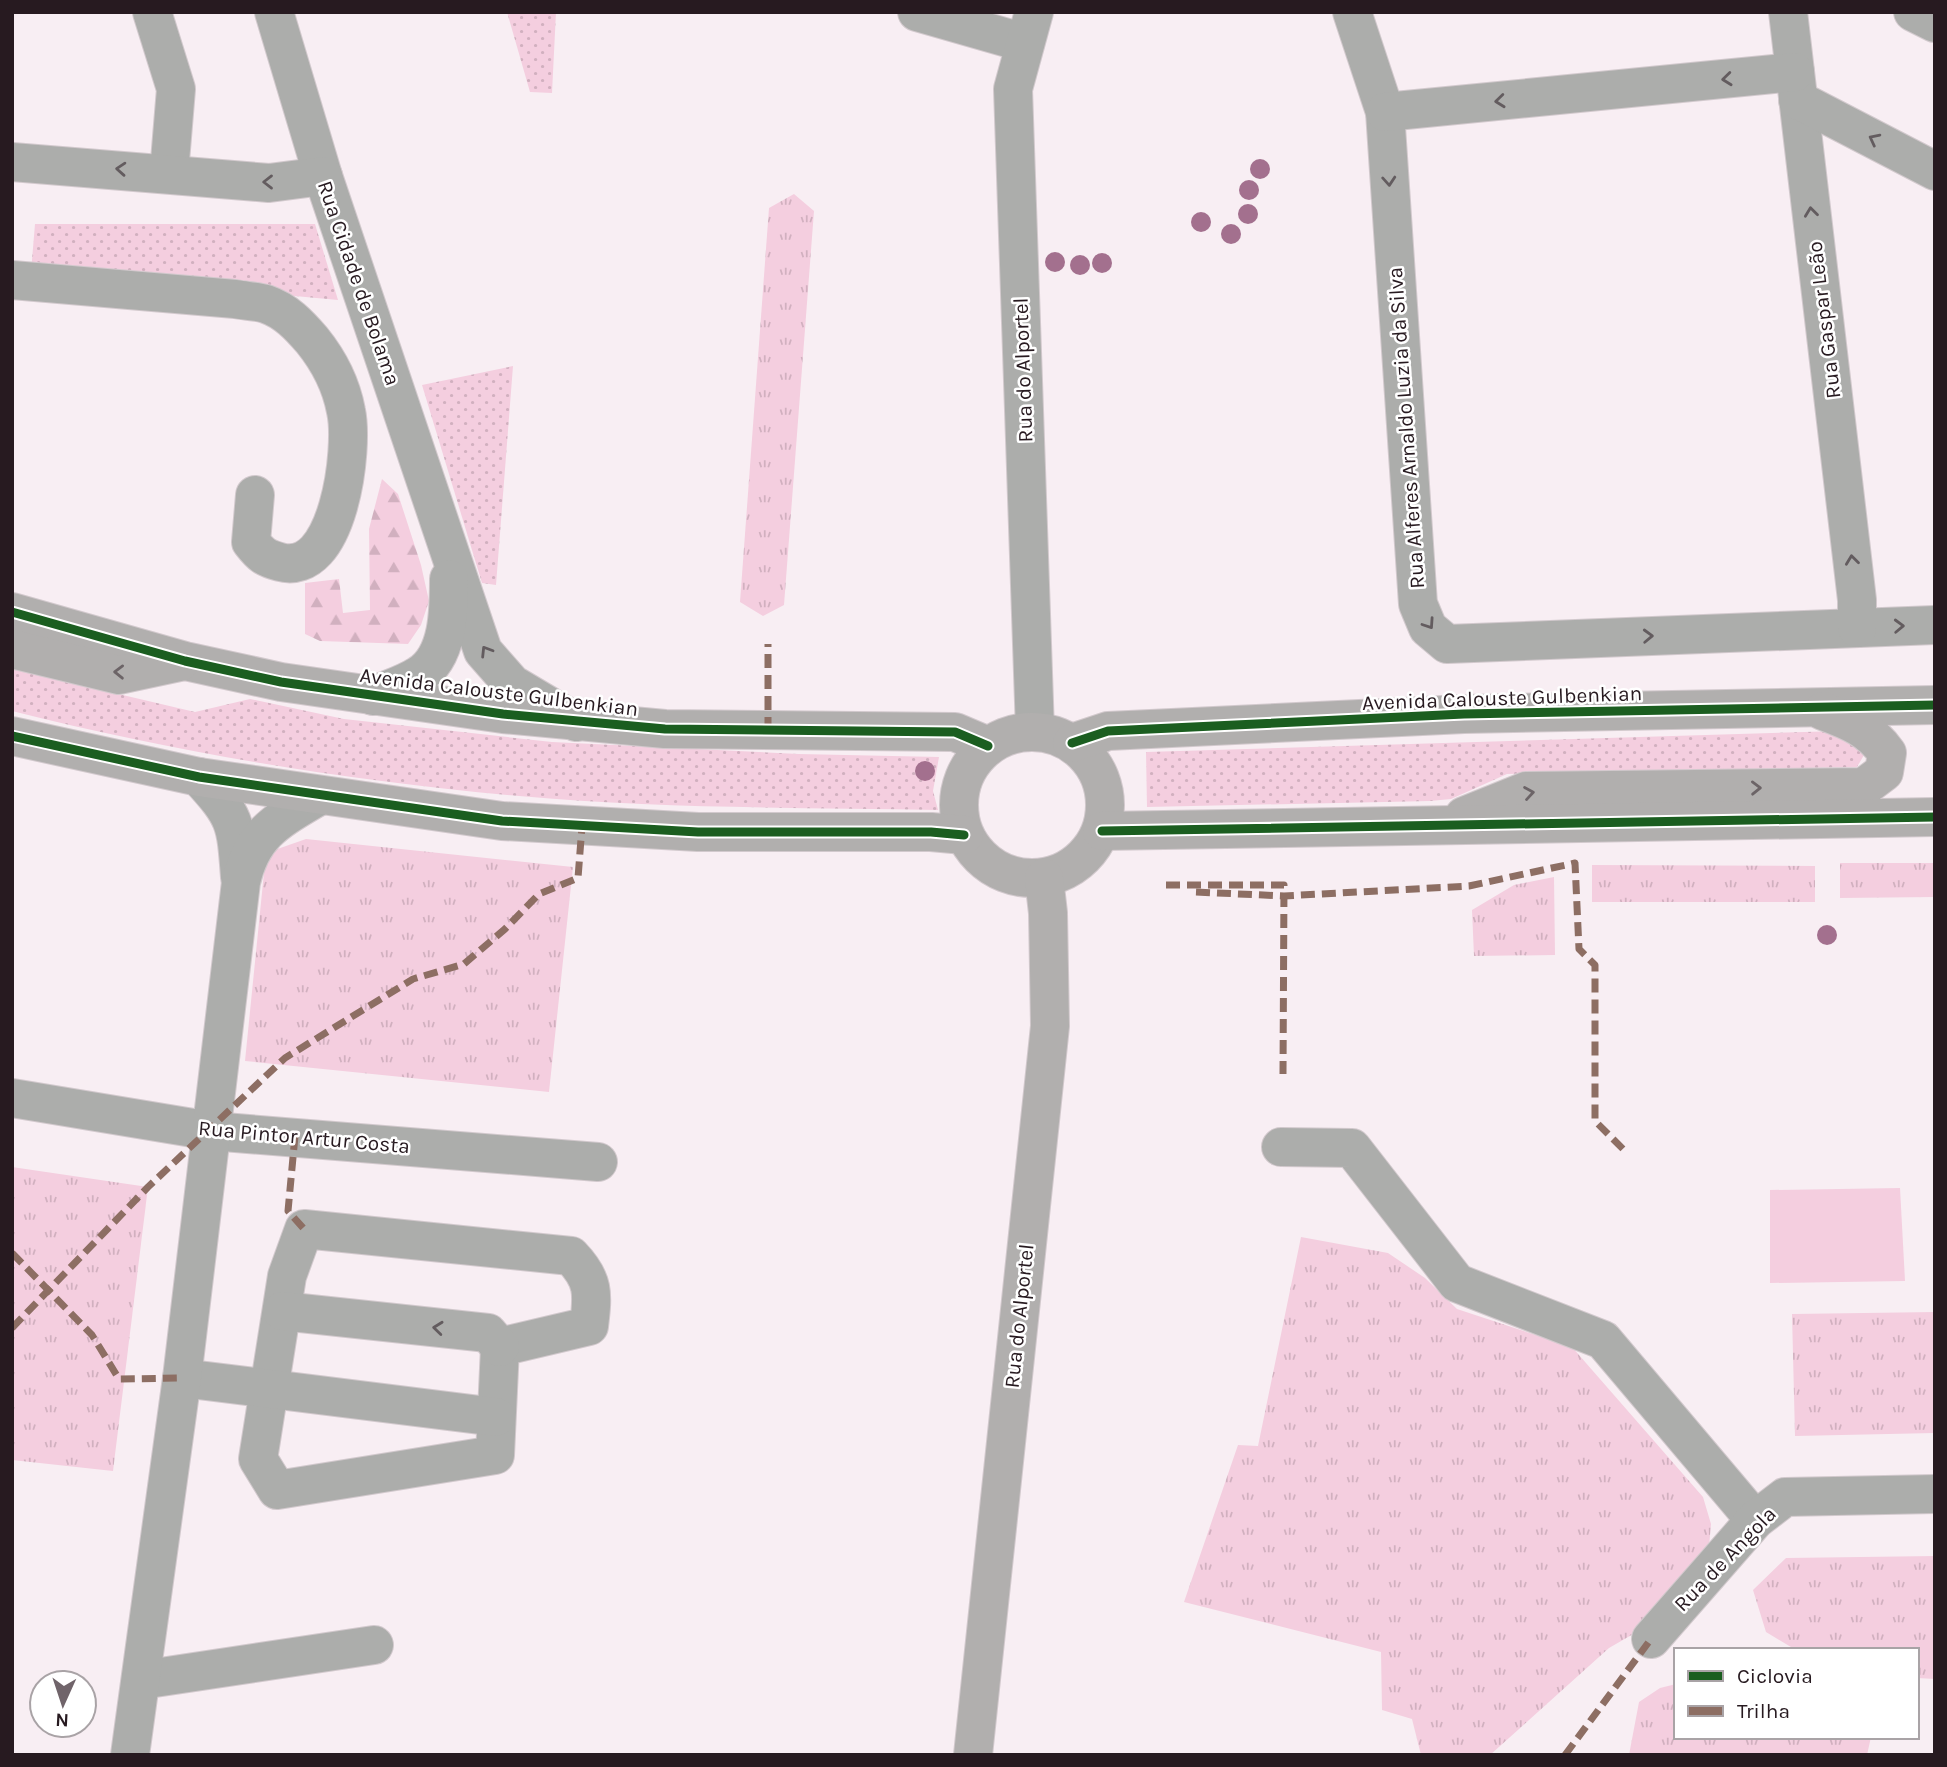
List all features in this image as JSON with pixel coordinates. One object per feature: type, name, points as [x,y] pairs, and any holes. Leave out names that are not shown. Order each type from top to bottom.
[{"type":"main road","name":"Avenida Calouste Gulbenkian","points":[[12,612],[185,661],[281,682],[373,696],[576,722],[665,729],[955,732],[988,746]]},
{"type":"main road","points":[[12,649],[118,675],[185,661]]},
{"type":"main road","name":"Avenida Calouste Gulbenkian","points":[[1072,743],[1108,731],[1464,714],[1935,705]]},
{"type":"main road","points":[[1442,824],[1526,791],[1864,787],[1884,772],[1887,753],[1877,738],[1858,724],[1812,707]]},
{"type":"main road","points":[[1035,731],[1072,743],[1090,759],[1102,781],[1106,806],[1102,831],[1079,862],[1063,872],[1044,878],[1020,878],[997,870],[978,855],[964,835],[958,811],[960,786],[971,764],[988,746],[1010,735],[1035,731]]},
{"type":"main road","points":[[12,736],[199,777],[502,821],[698,832],[931,832],[964,835]]},
{"type":"main road","points":[[1102,831],[1935,817]]},
{"type":"main road","name":"Rua do Alportel","points":[[973,1755],[1050,1026],[1048,913],[1044,878]]},
{"type":"street","points":[[152,12],[176,89],[169,173]]},
{"type":"street","name":"Rua Cidade de Bolama","points":[[274,12],[323,176],[483,651],[512,684],[576,722]]},
{"type":"street","points":[[917,12],[1030,28]]},
{"type":"street","name":"Rua Alferes Arnaldo Luzia da Silva","points":[[1352,12],[1385,113],[1418,604],[1428,628],[1447,644],[1935,625]]},
{"type":"street","name":"Rua Gaspar Leão","points":[[1788,12],[1857,600],[1857,628]]},
{"type":"street","points":[[1913,12],[1935,23]]},
{"type":"street","name":"Rua do Alportel","points":[[1030,28],[1013,89],[1035,731]]},
{"type":"street","points":[[1385,113],[1797,86],[1935,171]]},
{"type":"street","points":[[12,161],[269,183],[323,176]]},
{"type":"street","points":[[12,306],[27,306],[30,282],[235,299],[268,305],[295,320],[321,351],[337,378],[347,413],[348,470],[339,506],[324,541],[307,557],[288,564],[262,558],[251,542],[255,495]]},
{"type":"street","points":[[373,696],[421,674],[439,649],[449,624],[449,553]]},
{"type":"street","points":[[199,777],[228,809],[236,828],[240,882]]},
{"type":"street","points":[[131,1755],[182,1378],[240,882],[247,856],[265,829],[319,796]]},
{"type":"street","name":"Rua Pintor Artur Costa","points":[[12,1098],[211,1131],[598,1162]]},
{"type":"street","points":[[1281,1147],[1352,1148],[1457,1283],[1603,1340],[1755,1520]]},
{"type":"street","points":[[282,1311],[488,1333],[500,1347],[495,1455],[277,1490],[258,1458],[287,1276],[304,1229],[571,1256],[587,1272],[592,1303],[589,1326],[500,1347]]},
{"type":"street","points":[[182,1378],[496,1417]]},
{"type":"street","name":"Rua de Angola","points":[[1651,1639],[1755,1520],[1785,1497],[1935,1494]]},
{"type":"street","points":[[141,1680],[374,1645]]},
{"type":"green space","points":[[507,12],[556,12],[552,93],[530,92]]},
{"type":"green space","points":[[794,194],[814,211],[784,605],[763,616],[740,602],[769,208]]},
{"type":"green space","points":[[35,224],[315,224],[338,300],[31,272]]},
{"type":"green space","points":[[513,366],[496,585],[482,583],[422,385]]},
{"type":"green space","points":[[382,479],[398,494],[421,565],[429,601],[421,625],[408,644],[320,641],[305,634],[305,583],[339,579],[343,613],[370,610],[369,529]]},
{"type":"green space","points":[[12,669],[195,712],[250,699],[344,719],[552,742],[799,754],[939,757],[933,791],[938,810],[676,805],[571,800],[455,790],[327,774],[138,740],[12,711]]},
{"type":"green space","points":[[1839,731],[1864,755],[1857,767],[1507,774],[1451,799],[1430,801],[1147,807],[1146,752]]},
{"type":"green space","points":[[306,839],[573,867],[549,1092],[245,1061],[266,853]]},
{"type":"green space","points":[[1840,863],[1935,863],[1935,897],[1840,898]]},
{"type":"green space","points":[[1592,865],[1815,866],[1815,902],[1592,902]]},
{"type":"green space","points":[[1554,877],[1555,955],[1474,956],[1472,910],[1514,885]]},
{"type":"green space","points":[[12,1167],[148,1187],[113,1471],[12,1460]]},
{"type":"green space","points":[[1900,1188],[1905,1281],[1770,1283],[1770,1190]]},
{"type":"green space","points":[[1301,1237],[1388,1253],[1425,1278],[1457,1309],[1572,1347],[1703,1497],[1711,1524],[1708,1558],[1661,1618],[1609,1648],[1490,1755],[1421,1755],[1412,1719],[1382,1710],[1381,1652],[1184,1602],[1238,1445],[1258,1446]]},
{"type":"green space","points":[[1935,1312],[1935,1433],[1795,1436],[1792,1314]]},
{"type":"green space","points":[[1935,1556],[1935,1679],[1919,1678],[1919,1648],[1793,1648],[1766,1632],[1753,1590],[1786,1558]]},
{"type":"green space","points":[[1674,1684],[1674,1739],[1871,1739],[1867,1755],[1629,1755],[1639,1702],[1660,1688]]},
{"type":"marked path","points":[[768,644],[768,731]]},
{"type":"marked path","points":[[12,1328],[148,1187],[285,1058],[413,979],[464,964],[505,929],[539,894],[578,878],[582,826]]},
{"type":"marked path","points":[[1196,892],[1284,896],[1469,886],[1575,863],[1579,949],[1595,965],[1595,1121],[1623,1149]]},
{"type":"marked path","points":[[1166,885],[1284,885],[1283,1074]]},
{"type":"marked path","points":[[295,1136],[288,1211],[304,1229]]},
{"type":"marked path","points":[[12,1253],[92,1335],[119,1379],[182,1378]]},
{"type":"marked path","points":[[1565,1755],[1651,1639]]},
{"type":"cycle path","points":[[12,612],[185,661],[281,682],[503,714],[665,729],[955,732],[988,746]]},
{"type":"cycle path","points":[[1072,743],[1108,731],[1464,714],[1935,705]]},
{"type":"cycle path","points":[[12,736],[199,777],[502,821],[698,832],[931,832],[964,835]]},
{"type":"cycle path","points":[[1102,831],[1935,817]]}]
